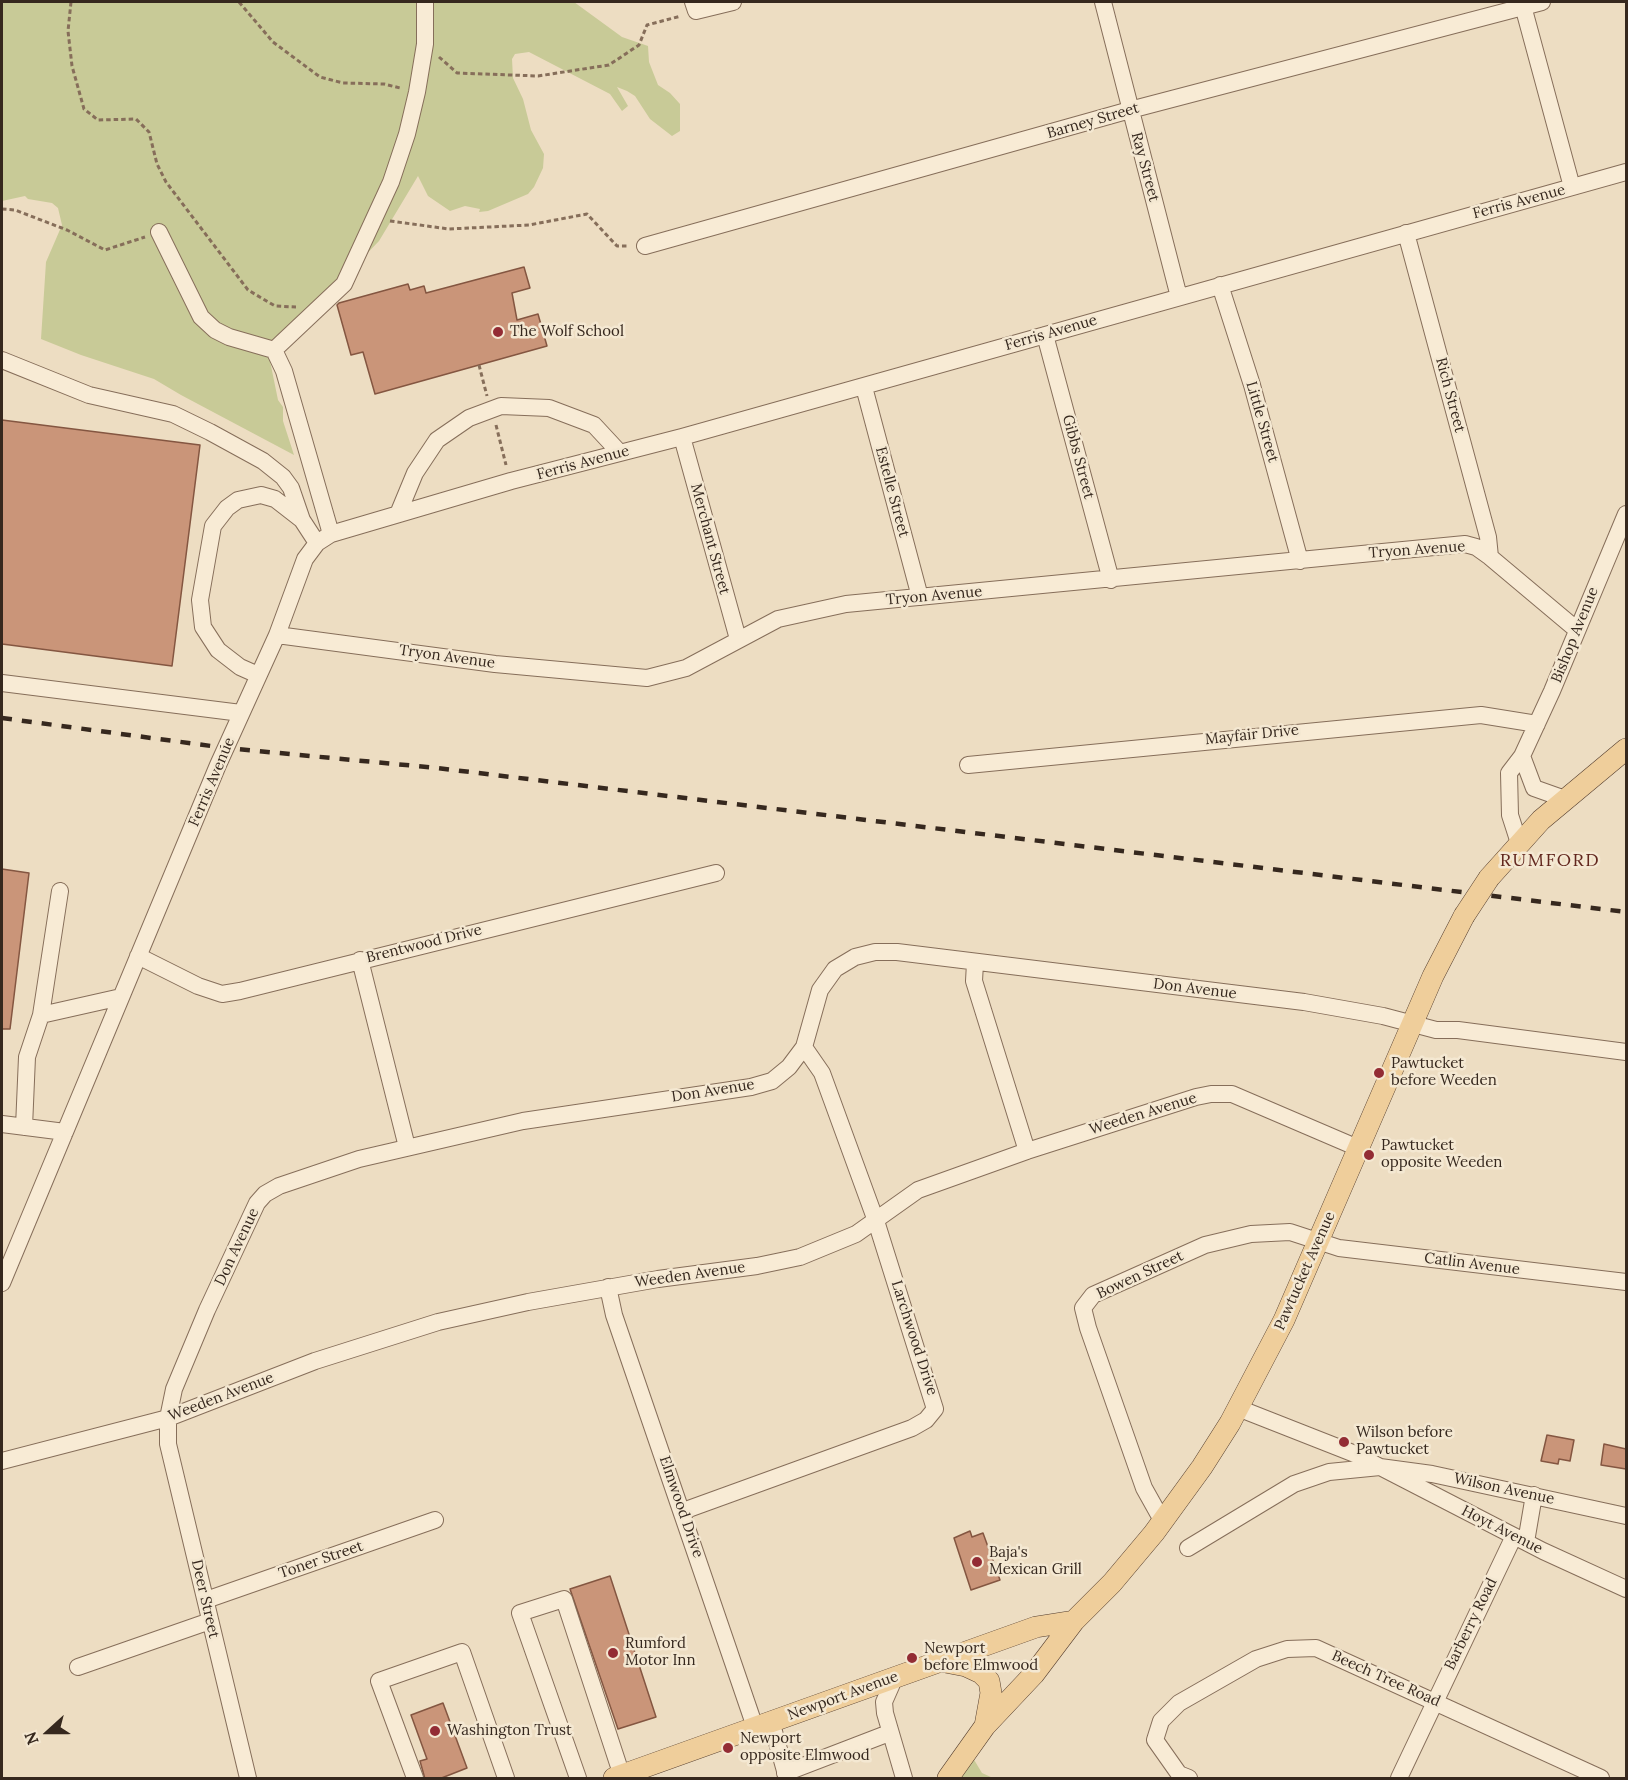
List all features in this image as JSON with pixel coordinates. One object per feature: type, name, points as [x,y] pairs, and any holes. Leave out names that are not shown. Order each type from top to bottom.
[{"type":"main road","name":"Pawtucket Avenue","points":[[948,1779],[986,1726],[1034,1674],[1074,1620],[1112,1583],[1163,1522],[1202,1467],[1238,1408],[1274,1342],[1440,960],[1464,916],[1489,878],[1519,843],[1565,799],[1626,749]]},
{"type":"main road","name":"Newport Avenue","points":[[618,1777],[1036,1627],[1074,1620]]},
{"type":"main road","points":[[940,1661],[966,1666],[981,1672],[989,1681],[992,1693],[986,1726]]},
{"type":"street","points":[[274,350],[326,298],[344,284],[374,219],[407,134],[417,92],[425,44],[425,2]]},
{"type":"street","points":[[695,6],[733,2]]},
{"type":"street","name":"Ray Street","points":[[1103,2],[1179,297]]},
{"type":"street","name":"Barney Street","points":[[645,246],[1130,110],[1542,2]]},
{"type":"street","points":[[1523,6],[1572,187]]},
{"type":"street","name":"Ferris Avenue","points":[[2,1283],[241,713],[277,635],[305,559],[324,538],[398,514],[864,387],[1626,172]]},
{"type":"street","points":[[159,232],[201,317],[215,330],[229,337],[274,350],[284,371],[324,538]]},
{"type":"street","name":"Rich Street","points":[[1406,233],[1488,537],[1490,557]]},
{"type":"street","name":"Little Street","points":[[1221,285],[1300,561]]},
{"type":"street","name":"Gibbs Street","points":[[1045,335],[1111,580]]},
{"type":"street","points":[[2,360],[89,395],[173,414],[210,432],[263,461],[283,477],[291,488],[302,520]]},
{"type":"street","name":"Estelle Street","points":[[864,387],[920,597]]},
{"type":"street","points":[[398,514],[415,473],[437,440],[469,418],[501,406],[549,408],[594,425],[620,453]]},
{"type":"street","name":"Merchant Street","points":[[682,437],[738,639]]},
{"type":"street","points":[[258,675],[226,657],[203,627],[200,600],[210,534],[227,508],[249,496],[261,495],[275,499],[324,538]]},
{"type":"street","name":"Bishop Avenue","points":[[1519,843],[1510,815],[1509,774],[1522,756],[1537,724],[1626,514]]},
{"type":"street","name":"Tryon Avenue","points":[[277,635],[495,664],[647,678],[686,668],[778,619],[804,611],[846,604],[1465,544],[1476,547],[1490,557],[1577,630]]},
{"type":"street","points":[[2,683],[241,713]]},
{"type":"street","name":"Mayfair Drive","points":[[968,765],[1481,715],[1537,724]]},
{"type":"street","points":[[1522,756],[1534,788],[1565,799]]},
{"type":"street","name":"Brentwood Drive","points":[[138,956],[198,986],[222,993],[716,873]]},
{"type":"street","points":[[24,1126],[27,1057],[40,1015],[60,891]]},
{"type":"street","name":"Don Avenue","points":[[168,1418],[174,1389],[207,1310],[257,1203],[265,1194],[359,1159],[523,1121],[751,1087],[772,1081],[789,1067],[804,1047],[820,990],[835,969],[855,957],[875,952],[897,952],[1304,1002],[1412,1023],[1436,1030],[1458,1030],[1626,1052]]},
{"type":"street","points":[[360,960],[407,1147]]},
{"type":"street","points":[[975,963],[974,981],[1027,1151]]},
{"type":"street","points":[[40,1015],[121,997]]},
{"type":"street","name":"Larchwood Drive","points":[[683,1511],[912,1428],[926,1420],[936,1409],[876,1221],[822,1072],[804,1047]]},
{"type":"street","name":"Weeden Avenue","points":[[2,1461],[168,1418],[383,1338],[438,1322],[608,1287],[757,1266],[800,1257],[856,1234],[918,1190],[1027,1151],[1211,1094],[1232,1094],[1358,1148]]},
{"type":"street","points":[[2,1124],[65,1132]]},
{"type":"street","name":"Bowen Street","points":[[1163,1522],[1144,1488],[1083,1308],[1093,1295],[1205,1245],[1251,1234],[1290,1232],[1318,1240]]},
{"type":"street","name":"Catlin Avenue","points":[[1318,1240],[1339,1248],[1626,1282]]},
{"type":"street","name":"Elmwood Drive","points":[[608,1287],[614,1315],[683,1511],[763,1724],[786,1776]]},
{"type":"street","name":"Hoyt Avenue","points":[[1238,1408],[1355,1454],[1520,1539],[1626,1589]]},
{"type":"street","name":"Deer Street","points":[[168,1418],[168,1444],[248,1779]]},
{"type":"street","points":[[1188,1548],[1294,1484],[1329,1472],[1380,1467]]},
{"type":"street","name":"Wilson Avenue","points":[[1380,1467],[1432,1474],[1626,1516]]},
{"type":"street","name":"Barberry Road","points":[[1399,1779],[1434,1700],[1520,1539],[1534,1495]]},
{"type":"street","name":"Toner Street","points":[[206,1600],[435,1520]]},
{"type":"street","points":[[578,1779],[520,1613],[564,1599],[618,1777]]},
{"type":"street","points":[[78,1667],[210,1622]]},
{"type":"street","name":"Beech Tree Road","points":[[1189,1779],[1179,1774],[1155,1740],[1161,1721],[1179,1703],[1256,1659],[1287,1649],[1317,1648],[1434,1700],[1600,1779]]},
{"type":"street","points":[[415,1779],[379,1681],[462,1652],[506,1779]]},
{"type":"street","points":[[895,1677],[884,1702],[889,1733],[904,1779]]},
{"type":"street","points":[[786,1776],[889,1733]]},
{"type":"path","points":[[70,2],[68,30],[72,66],[84,109],[98,120],[136,119],[149,132],[157,164],[166,182],[248,290],[275,306],[306,307],[326,298]]},
{"type":"path","points":[[239,2],[273,42],[320,77],[343,83],[384,84],[417,92]]},
{"type":"path","points":[[425,44],[457,73],[538,76],[609,65],[639,45],[647,26],[695,6]]},
{"type":"path","points":[[2,209],[15,210],[67,230],[105,250],[159,232]]},
{"type":"path","points":[[374,219],[449,229],[529,225],[587,214],[617,246],[645,246]]},
{"type":"green space","points":[[2,2],[574,2],[622,37],[648,46],[649,62],[658,85],[680,104],[680,131],[672,136],[650,119],[635,96],[627,91],[617,87],[628,106],[622,111],[610,94],[529,52],[515,54],[512,59],[513,78],[523,99],[531,130],[544,154],[543,168],[534,187],[528,194],[488,211],[479,212],[480,209],[465,206],[450,211],[428,196],[418,176],[379,241],[304,319],[298,335],[270,361],[278,400],[283,407],[283,421],[294,455],[154,379],[41,339],[46,262],[62,225],[58,208],[52,203],[28,199],[25,196],[2,201]]},
{"type":"green space","points":[[973,1758],[982,1773],[993,1778],[957,1778]]},
{"type":"building","name":"The Wolf School","points":[[524,267],[530,288],[512,293],[517,320],[538,314],[547,346],[375,394],[363,352],[351,355],[337,305],[339,303],[408,284],[410,290],[424,286],[426,293]]},
{"type":"building","points":[[2,420],[200,445],[172,666],[2,644]]},
{"type":"building","points":[[2,869],[29,873],[10,1029],[2,1029]]},
{"type":"building","points":[[1547,1435],[1574,1440],[1570,1461],[1559,1459],[1558,1464],[1541,1461]]},
{"type":"building","points":[[1604,1444],[1626,1449],[1626,1469],[1601,1465]]},
{"type":"building","name":"Baja's Mexican Grill","points":[[970,1531],[972,1537],[983,1533],[1000,1580],[971,1590],[954,1538]]},
{"type":"building","name":"Rumford Motor Inn","points":[[610,1576],[656,1717],[618,1729],[570,1589]]},
{"type":"building","name":"Washington Trust","points":[[443,1703],[467,1768],[439,1779],[425,1779],[420,1761],[427,1759],[411,1715]]},
{"type":"railway","points":[[2,718],[226,748],[437,768],[1626,912]]},
{"type":"place","name":"The Wolf School","points":[[498,332]]},
{"type":"place","name":"Pawtucket before Weeden","points":[[1379,1073]]},
{"type":"place","name":"Pawtucket opposite Weeden","points":[[1369,1155]]},
{"type":"place","name":"Wilson before Pawtucket","points":[[1344,1442]]},
{"type":"place","name":"Baja's Mexican Grill","points":[[977,1562]]},
{"type":"place","name":"Rumford Motor Inn","points":[[613,1653]]},
{"type":"place","name":"Newport before Elmwood","points":[[912,1658]]},
{"type":"place","name":"Washington Trust","points":[[435,1731]]},
{"type":"place","name":"Newport opposite Elmwood","points":[[728,1748]]},
{"type":"district","name":"RUMFORD","points":[[1550,861]]}]
